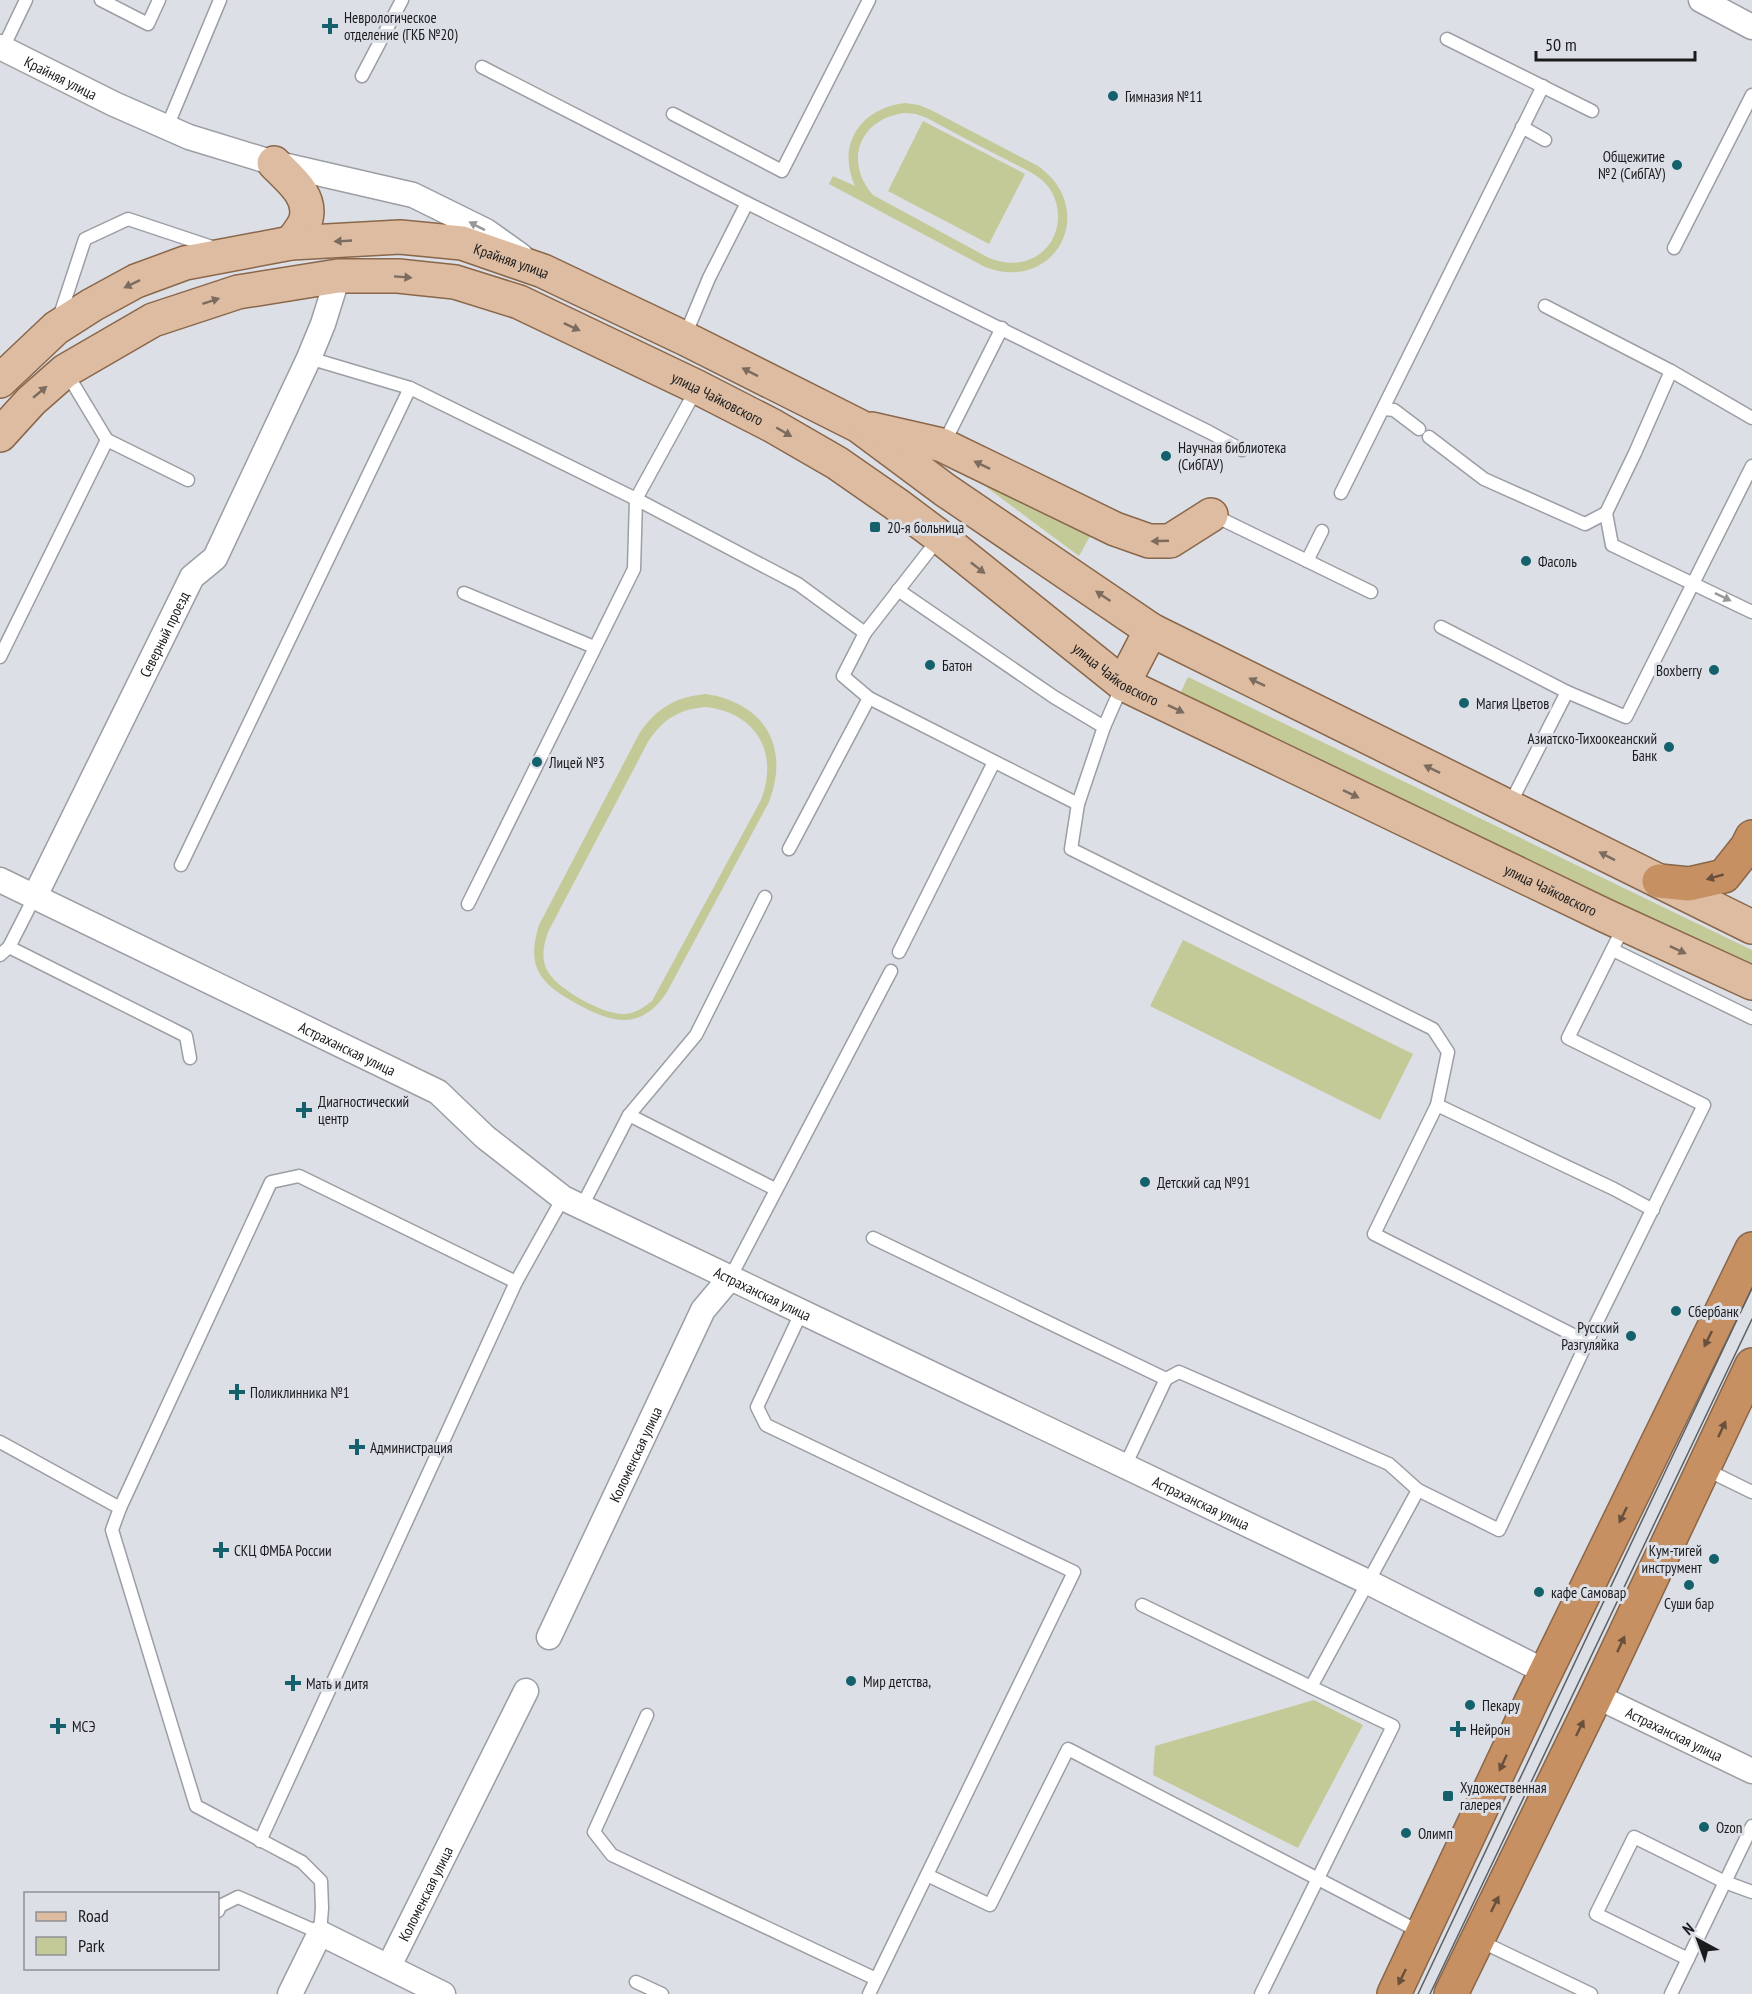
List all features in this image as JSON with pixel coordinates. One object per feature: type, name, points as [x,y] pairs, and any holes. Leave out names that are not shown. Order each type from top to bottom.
[{"type":"highway","points":[[1659,881],[1689,884],[1724,876],[1747,848],[1752,837]]},
{"type":"highway","points":[[1394,1994],[1546,1672],[1752,1249]]},
{"type":"highway","points":[[1451,1994],[1596,1696],[1752,1365]]},
{"type":"main road","points":[[274,163],[303,194],[306,207],[306,220],[291,243]]},
{"type":"main road","name":"Крайняя улица","points":[[0,381],[56,328],[92,305],[136,281],[185,263],[291,243],[399,237],[462,243],[543,271]]},
{"type":"main road","points":[[543,271],[684,338],[859,426],[945,489],[1151,630],[1752,927]]},
{"type":"main road","points":[[0,435],[31,400],[65,371],[153,320],[238,292],[338,276]]},
{"type":"main road","name":"улица Чайковского","points":[[338,276],[398,276],[455,282],[519,302],[697,387],[773,426],[837,463],[940,537],[1123,684],[1619,938],[1752,983]]},
{"type":"main road","points":[[859,426],[942,446],[1115,530],[1149,541],[1170,541],[1212,515]]},
{"type":"main road","points":[[1123,684],[1151,630]]},
{"type":"street","points":[[1713,3],[1752,27]]},
{"type":"street","name":"Крайняя улица","points":[[1,47],[114,104],[189,136],[274,163],[413,195],[486,231],[543,271]]},
{"type":"street","name":"Северный проезд","points":[[35,896],[192,578],[215,558],[309,358],[323,324],[338,276]]},
{"type":"street","name":"Астраханская улица","points":[[0,880],[438,1092],[485,1137],[572,1203],[1368,1582],[1546,1672]]},
{"type":"street","name":"Коломенская улица","points":[[549,1637],[703,1310],[730,1278]]},
{"type":"street","name":"Коломенская улица","points":[[389,1966],[526,1691]]},
{"type":"street","name":"Астраханская улица","points":[[1596,1696],[1752,1771]]},
{"type":"street","points":[[290,1994],[320,1933],[440,1993]]},
{"type":"lane","points":[[1,47],[26,0]]},
{"type":"lane","points":[[101,0],[148,24],[159,0]]},
{"type":"lane","points":[[167,127],[220,0]]},
{"type":"lane","points":[[362,76],[402,0]]},
{"type":"lane","points":[[673,114],[782,171],[869,0]]},
{"type":"lane","points":[[1448,39],[1592,111]]},
{"type":"lane","points":[[482,67],[747,203],[1002,328],[1242,450]]},
{"type":"lane","points":[[1341,493],[1543,86]]},
{"type":"lane","points":[[1674,248],[1752,95]]},
{"type":"lane","points":[[1522,127],[1545,140]]},
{"type":"lane","points":[[684,338],[709,278],[747,203]]},
{"type":"lane","points":[[56,328],[85,239],[128,219],[232,254]]},
{"type":"lane","points":[[1545,306],[1671,371],[1752,418]]},
{"type":"lane","points":[[942,446],[1002,328]]},
{"type":"lane","points":[[309,358],[410,388],[636,499],[798,584],[865,633]]},
{"type":"lane","points":[[65,371],[107,440],[188,480]]},
{"type":"lane","points":[[1671,371],[1606,513],[1612,545],[1752,612]]},
{"type":"lane","points":[[468,904],[634,569],[636,499],[697,387]]},
{"type":"lane","points":[[181,865],[410,388]]},
{"type":"lane","points":[[1384,409],[1394,410],[1484,479],[1585,524],[1606,513]]},
{"type":"lane","points":[[0,657],[107,440]]},
{"type":"lane","points":[[1441,627],[1567,692],[1626,717],[1752,466]]},
{"type":"lane","points":[[1212,515],[1371,592]]},
{"type":"lane","points":[[1307,561],[1322,531]]},
{"type":"lane","points":[[940,537],[865,633],[843,676],[869,698],[1078,804]]},
{"type":"lane","points":[[898,590],[1054,697],[1104,727]]},
{"type":"lane","points":[[464,593],[594,647]]},
{"type":"lane","points":[[1123,684],[1104,727],[1078,804],[1071,849],[1433,1029],[1448,1052],[1437,1105],[1374,1234],[1587,1342]]},
{"type":"lane","points":[[1508,807],[1567,692]]},
{"type":"lane","points":[[789,849],[869,698]]},
{"type":"lane","points":[[898,952],[994,762]]},
{"type":"lane","points":[[35,896],[5,951],[186,1036],[190,1058]]},
{"type":"lane","points":[[260,1841],[532,1250],[572,1203],[629,1115],[696,1035],[765,897]]},
{"type":"lane","points":[[1125,1466],[1166,1379],[1179,1372],[1389,1464],[1418,1490],[1499,1530],[1587,1342],[1704,1105],[1568,1038],[1619,938],[1752,1018]]},
{"type":"lane","points":[[730,1278],[891,971]]},
{"type":"lane","points":[[1437,1105],[1614,1189],[1653,1210]]},
{"type":"lane","points":[[629,1115],[775,1190]]},
{"type":"lane","points":[[219,1908],[238,1897],[320,1933],[321,1881],[302,1862],[196,1806],[112,1530],[120,1508],[271,1182],[299,1176],[516,1282]]},
{"type":"lane","points":[[873,1238],[1166,1379]]},
{"type":"lane","points":[[801,1313],[758,1407],[766,1425],[1074,1572],[869,1994]]},
{"type":"lane","points":[[0,1443],[120,1508]]},
{"type":"lane","points":[[1704,1468],[1752,1492]]},
{"type":"lane","points":[[1311,1687],[1418,1490]]},
{"type":"lane","points":[[1142,1605],[1393,1726],[1261,1994]]},
{"type":"lane","points":[[646,1715],[594,1832],[612,1855],[876,1979]]},
{"type":"lane","points":[[927,1875],[990,1905],[1068,1749],[1423,1933]]},
{"type":"lane","points":[[1671,1994],[1752,1826]]},
{"type":"lane","points":[[1688,1959],[1596,1914],[1634,1838],[1725,1882],[1752,1892]]},
{"type":"lane","points":[[1477,1940],[1591,1994]]},
{"type":"lane","points":[[636,1982],[662,1994]]},
{"type":"green space","points":[[905,103],[919,105],[1038,166],[1056,184],[1066,204],[1067,224],[1061,243],[1049,259],[1032,269],[1010,272],[985,267],[829,184],[833,176],[855,186],[850,171],[849,156],[856,131],[865,120],[889,106]],"holes":[[[905,113],[916,114],[1026,170],[1045,183],[1055,199],[1058,218],[1053,237],[1041,253],[1029,260],[1016,263],[989,258],[873,195],[859,169],[858,155],[861,143],[867,132],[877,123]]]},
{"type":"green space","points":[[923,121],[1025,174],[989,244],[888,191]]},
{"type":"green space","points":[[974,478],[1093,531],[1079,556]]},
{"type":"green space","points":[[1188,677],[1752,950],[1752,965],[1178,698]]},
{"type":"green space","points":[[706,694],[727,699],[744,707],[757,718],[768,731],[774,746],[775,782],[769,802],[667,992],[648,1013],[637,1018],[627,1020],[604,1016],[566,998],[546,982],[540,974],[534,953],[539,925],[639,734],[652,717],[668,705]],"holes":[[[706,707],[739,717],[751,727],[765,752],[766,783],[761,800],[652,1001],[631,1013],[623,1014],[603,1010],[568,991],[551,976],[544,959],[548,932],[654,734],[666,721],[688,710]]]},
{"type":"green space","points":[[1183,940],[1413,1054],[1380,1120],[1150,1006]]},
{"type":"green space","points":[[1314,1700],[1363,1725],[1298,1848],[1153,1775],[1155,1746]]},
{"type":"tram line","points":[[1418,1994],[1752,1288]]},
{"type":"tram line","points":[[1430,1994],[1752,1319]]},
{"type":"place","name":"Неврологическое отделение (ГКБ №20)","points":[[330,26]]},
{"type":"place","name":"Гимназия №11","points":[[1113,96]]},
{"type":"place","name":"Общежитие №2 (СибГАУ)","points":[[1677,165]]},
{"type":"place","name":"Научная библиотека (СибГАУ)","points":[[1166,456]]},
{"type":"place","name":"20-я больница","points":[[875,527]]},
{"type":"place","name":"Фасоль","points":[[1526,561]]},
{"type":"place","name":"Батон","points":[[930,665]]},
{"type":"place","name":"Boxberry","points":[[1714,670]]},
{"type":"place","name":"Магия Цветов","points":[[1464,703]]},
{"type":"place","name":"Азиатско-Тихоокеанский Банк","points":[[1669,747]]},
{"type":"place","name":"Лицей №3","points":[[537,762]]},
{"type":"place","name":"Диагностический центр","points":[[304,1110]]},
{"type":"place","name":"Детский сад №91","points":[[1145,1182]]},
{"type":"place","name":"Сбербанк","points":[[1676,1311]]},
{"type":"place","name":"Русский Разгуляйка","points":[[1631,1336]]},
{"type":"place","name":"Поликлинника №1","points":[[237,1392]]},
{"type":"place","name":"Администрация","points":[[357,1447]]},
{"type":"place","name":"СКЦ ФМБА России","points":[[221,1550]]},
{"type":"place","name":"Кум-тигей инструмент","points":[[1714,1559]]},
{"type":"place","name":"Суши бар","points":[[1689,1585]]},
{"type":"place","name":"кафе Самовар","points":[[1539,1592]]},
{"type":"place","name":"Мир детства,","points":[[851,1681]]},
{"type":"place","name":"Мать и дитя","points":[[293,1683]]},
{"type":"place","name":"Пекару","points":[[1470,1705]]},
{"type":"place","name":"МСЭ","points":[[58,1726]]},
{"type":"place","name":"Нейрон","points":[[1458,1729]]},
{"type":"place","name":"Художественная галерея","points":[[1448,1796]]},
{"type":"place","name":"Ozon","points":[[1704,1827]]},
{"type":"place","name":"Олимп","points":[[1406,1833]]}]
